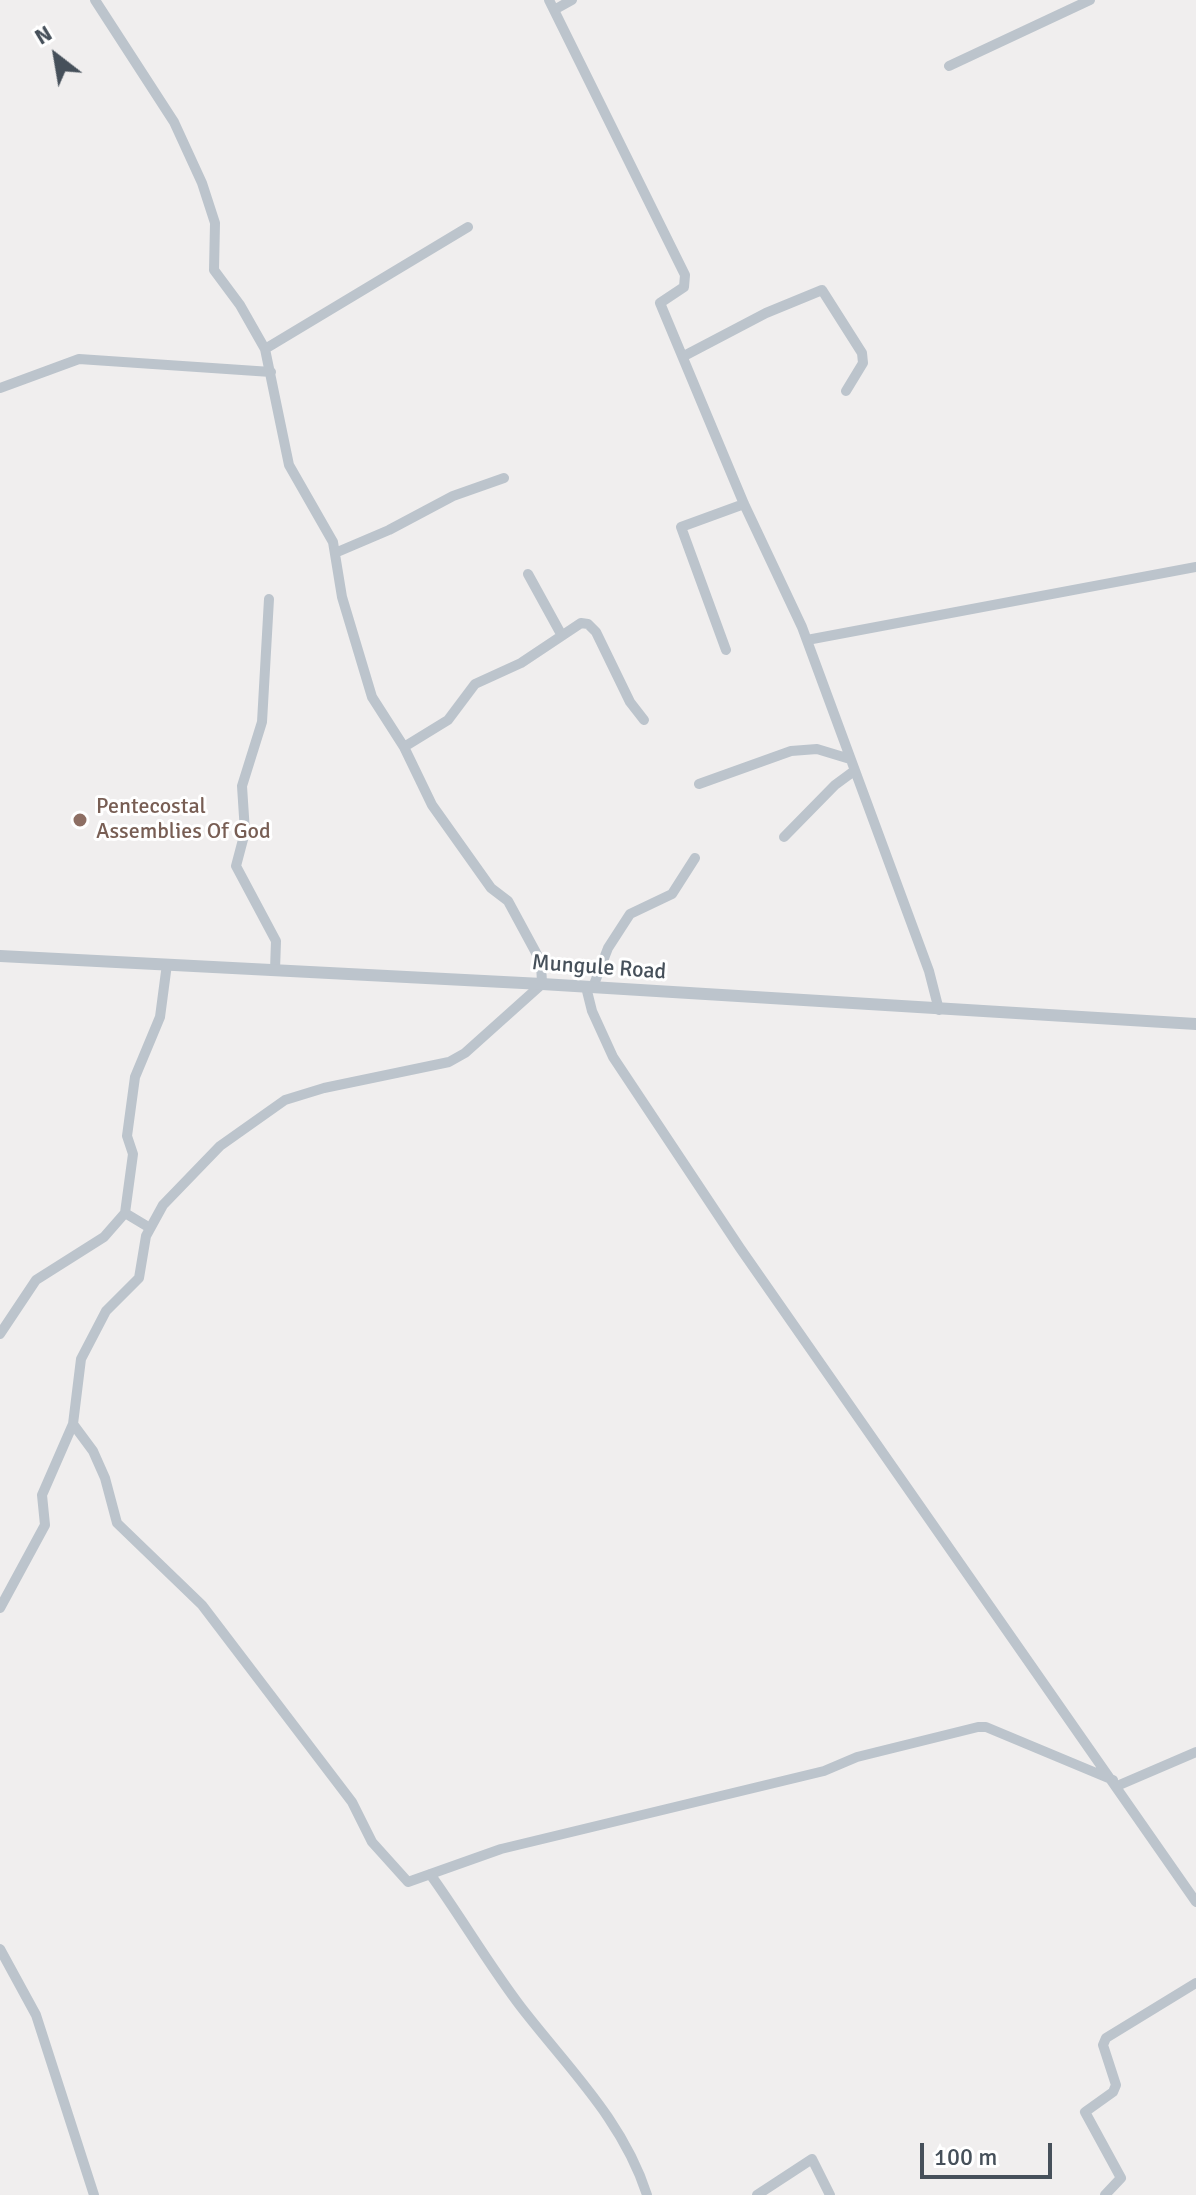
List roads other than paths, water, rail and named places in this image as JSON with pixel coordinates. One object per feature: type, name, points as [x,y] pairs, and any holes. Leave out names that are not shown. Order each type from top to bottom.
[{"type":"street","points":[[0,1608],[45,1525],[42,1495],[73,1424],[81,1359],[106,1311],[139,1278],[150,1228],[163,1205],[220,1146],[285,1100],[324,1088],[449,1062],[465,1053],[542,984],[541,962],[508,901],[491,888],[432,805],[404,747],[372,697],[359,663],[333,542],[289,465],[265,349],[240,305],[214,270],[215,223],[174,122],[95,0]]},
{"type":"street","points":[[572,0],[551,5],[685,275],[684,287],[660,303],[744,504],[807,640],[929,971],[939,1010]]},
{"type":"street","points":[[949,66],[1090,0]]},
{"type":"street","points":[[265,349],[468,227]]},
{"type":"street","points":[[684,356],[766,313],[822,290],[862,353],[863,363],[846,391]]},
{"type":"street","points":[[0,388],[79,359],[271,372]]},
{"type":"street","points":[[335,553],[389,530],[453,496],[504,478]]},
{"type":"street","points":[[726,650],[681,527],[744,504]]},
{"type":"street","points":[[807,640],[1196,567]]},
{"type":"street","points":[[528,574],[561,634]]},
{"type":"street","points":[[269,599],[262,722],[242,786],[240,800],[245,832],[236,866],[276,941],[275,970]]},
{"type":"street","points":[[404,747],[448,720],[475,684],[521,663],[581,623],[588,624],[630,702],[644,720]]},
{"type":"street","points":[[699,784],[791,751],[817,749],[852,765]]},
{"type":"street","points":[[784,837],[852,765]]},
{"type":"street","points":[[695,858],[672,894],[630,914],[608,948],[590,987],[592,1011],[613,1057],[871,1438],[1196,1902]]},
{"type":"street","name":"Mungule Road","points":[[0,956],[542,984],[1196,1024]]},
{"type":"street","points":[[0,1334],[36,1280],[104,1237],[125,1213],[133,1154],[127,1136],[133,1086],[160,1017],[167,964]]},
{"type":"street","points":[[125,1213],[150,1228]]},
{"type":"street","points":[[73,1424],[93,1451],[121,1528],[202,1605],[352,1802],[372,1842],[408,1882],[501,1849],[824,1771],[857,1757],[978,1727],[986,1727],[1115,1783],[1196,1752]]},
{"type":"street","points":[[430,1874],[518,2003],[612,2118],[638,2166],[647,2195]]},
{"type":"street","points":[[0,1949],[36,2015],[94,2195]]},
{"type":"street","points":[[1105,2195],[1121,2178],[1085,2112],[1113,2092],[1116,2085],[1103,2045],[1106,2038],[1196,1983]]},
{"type":"street","points":[[757,2195],[812,2159],[830,2195]]},
{"type":"place","name":"Pentecostal Assemblies Of God","points":[[80,820]]}]
